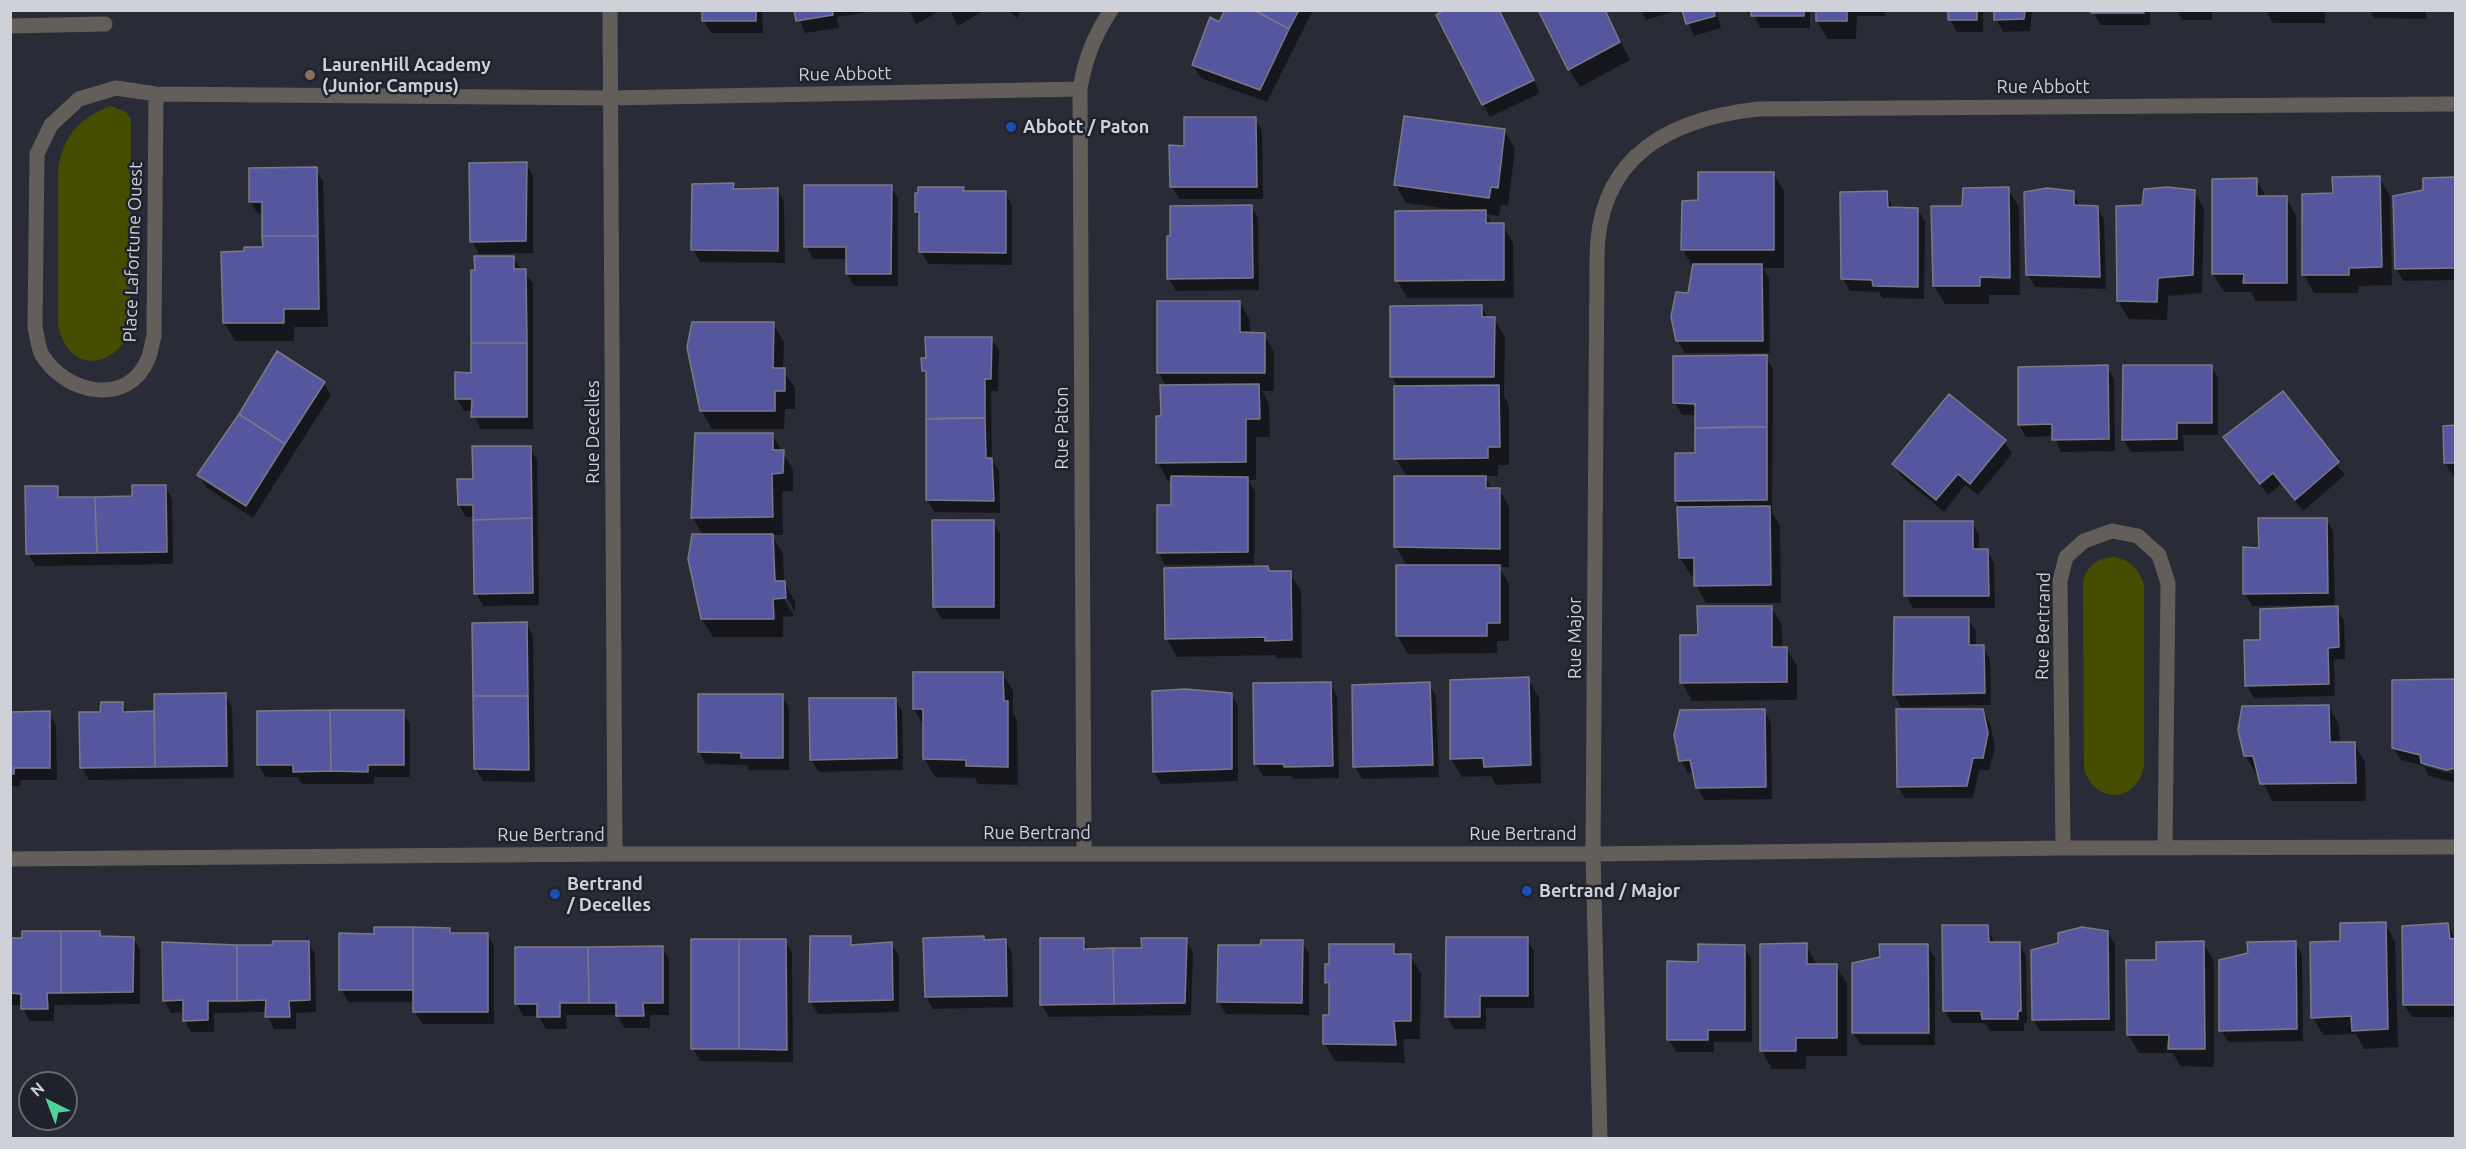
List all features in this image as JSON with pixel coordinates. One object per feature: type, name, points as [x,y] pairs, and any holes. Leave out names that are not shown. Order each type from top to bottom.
[{"type":"street","name":"Rue Decelles","points":[[610,10],[615,854]]},
{"type":"street","name":"Rue Paton","points":[[1084,852],[1080,89],[1085,58],[1098,29],[1111,10]]},
{"type":"street","points":[[10,26],[105,24]]},
{"type":"street","name":"Place Lafortune Ouest","points":[[156,94],[154,336],[148,360],[130,382],[106,391],[83,389],[56,373],[41,353],[35,327],[37,154],[51,125],[79,99],[116,88],[156,94],[610,98]]},
{"type":"street","name":"Rue Abbott","points":[[610,98],[1080,89]]},
{"type":"street","name":"Rue Abbott","points":[[1640,151],[1683,125],[1720,113],[1758,109],[2456,104]]},
{"type":"street","name":"Rue Major","points":[[1600,1138],[1593,854],[1597,229],[1611,186],[1640,151]]},
{"type":"street","name":"Rue Bertrand","points":[[2063,848],[2060,581],[2066,558],[2084,541],[2112,531],[2138,536],[2159,555],[2168,583],[2165,848]]},
{"type":"street","name":"Rue Bertrand","points":[[10,859],[1084,852],[1593,854],[2063,848],[2456,847]]},
{"type":"green space","points":[[110,106],[126,112],[131,120],[130,330],[119,349],[101,360],[91,361],[81,359],[73,353],[64,342],[58,326],[58,170],[64,147],[74,130],[89,117]]},
{"type":"green space","points":[[2114,557],[2134,566],[2144,585],[2144,767],[2132,788],[2115,795],[2105,794],[2097,789],[2089,780],[2084,769],[2083,583],[2084,577],[2093,564],[2102,559]]},
{"type":"building","points":[[702,10],[756,10],[756,21],[702,21]]},
{"type":"building","points":[[794,10],[832,10],[833,15],[796,21]]},
{"type":"building","points":[[1225,10],[1254,10],[1289,29],[1260,90],[1192,65],[1210,17],[1219,22]]},
{"type":"building","points":[[1254,10],[1299,10],[1289,29]]},
{"type":"building","points":[[1444,10],[1499,10],[1534,80],[1482,105],[1436,15]]},
{"type":"building","points":[[1538,10],[1605,10],[1620,42],[1568,70]]},
{"type":"building","points":[[1682,10],[1714,10],[1715,16],[1686,24]]},
{"type":"building","points":[[1751,10],[1804,10],[1804,16],[1751,16]]},
{"type":"building","points":[[1816,10],[1847,10],[1847,21],[1816,21]]},
{"type":"building","points":[[1948,10],[1977,10],[1977,20],[1948,20]]},
{"type":"building","points":[[1994,10],[2025,10],[2024,19],[1994,20]]},
{"type":"building","points":[[2091,10],[2144,10],[2144,13],[2091,13]]},
{"type":"building","points":[[1404,116],[1505,129],[1498,188],[1491,187],[1489,198],[1394,185]]},
{"type":"building","points":[[1184,117],[1256,117],[1257,187],[1170,187],[1169,145],[1184,146]]},
{"type":"building","points":[[527,162],[526,241],[470,242],[469,163]]},
{"type":"building","points":[[317,167],[318,236],[262,236],[262,202],[249,202],[249,168]]},
{"type":"building","points":[[1698,172],[1774,172],[1774,250],[1681,250],[1682,201],[1698,200]]},
{"type":"building","points":[[2380,176],[2382,267],[2349,268],[2349,275],[2302,275],[2302,194],[2333,193],[2332,177]]},
{"type":"building","points":[[2456,177],[2456,268],[2395,269],[2393,196],[2423,190],[2423,178]]},
{"type":"building","points":[[2257,178],[2257,196],[2287,196],[2287,283],[2243,283],[2244,274],[2212,274],[2212,179]]},
{"type":"building","points":[[734,183],[733,189],[778,188],[778,251],[691,250],[692,184]]},
{"type":"building","points":[[804,185],[892,185],[891,274],[846,274],[846,247],[804,247]]},
{"type":"building","points":[[918,187],[964,187],[963,191],[1006,191],[1006,253],[919,252],[919,212],[915,212],[915,193],[918,193]]},
{"type":"building","points":[[2009,187],[2010,278],[1980,277],[1980,286],[1933,286],[1931,206],[1962,206],[1963,188]]},
{"type":"building","points":[[2167,187],[2195,190],[2193,275],[2158,278],[2157,302],[2117,301],[2116,206],[2142,205],[2144,189]]},
{"type":"building","points":[[2047,188],[2074,191],[2074,205],[2098,206],[2100,277],[2026,275],[2024,192]]},
{"type":"building","points":[[1887,191],[1888,207],[1918,208],[1918,287],[1873,286],[1872,280],[1841,279],[1840,192]]},
{"type":"building","points":[[1252,205],[1253,278],[1167,279],[1170,206]]},
{"type":"building","points":[[1486,210],[1486,223],[1504,223],[1504,280],[1395,281],[1395,211]]},
{"type":"building","points":[[262,236],[318,236],[319,309],[284,309],[284,323],[223,323],[221,252],[244,251],[244,247],[263,247]]},
{"type":"building","points":[[474,256],[514,256],[514,269],[526,269],[527,343],[471,343],[471,270],[475,270]]},
{"type":"building","points":[[1693,264],[1762,264],[1763,341],[1676,341],[1671,317],[1676,292],[1688,293]]},
{"type":"building","points":[[1157,301],[1240,301],[1240,332],[1265,333],[1265,373],[1157,373]]},
{"type":"building","points":[[1482,305],[1482,317],[1495,317],[1494,377],[1390,377],[1390,306]]},
{"type":"building","points":[[692,322],[774,322],[773,368],[785,368],[785,391],[775,391],[775,411],[700,411],[687,347]]},
{"type":"building","points":[[925,337],[992,337],[991,379],[985,379],[985,418],[926,419],[926,371],[922,371],[921,358],[926,358]]},
{"type":"building","points":[[471,343],[527,343],[527,417],[471,417],[472,399],[455,399],[455,372],[471,373]]},
{"type":"building","points":[[277,351],[325,382],[285,444],[239,414]]},
{"type":"building","points":[[1767,355],[1767,427],[1695,428],[1695,404],[1673,403],[1673,356]]},
{"type":"building","points":[[2108,365],[2109,439],[2052,440],[2052,424],[2018,425],[2018,367]]},
{"type":"building","points":[[2123,365],[2212,365],[2212,423],[2177,423],[2177,439],[2122,440]]},
{"type":"building","points":[[1259,384],[1260,419],[1246,419],[1246,462],[1156,463],[1156,416],[1161,416],[1160,385]]},
{"type":"building","points":[[1499,385],[1500,447],[1488,447],[1488,458],[1394,459],[1394,386]]},
{"type":"building","points":[[2283,391],[2339,462],[2295,500],[2273,473],[2260,484],[2223,437]]},
{"type":"building","points":[[1949,394],[2006,440],[1970,484],[1958,474],[1936,500],[1892,464]]},
{"type":"building","points":[[239,414],[285,444],[246,506],[197,475]]},
{"type":"building","points":[[985,418],[986,458],[992,458],[994,501],[926,500],[926,419]]},
{"type":"building","points":[[2456,425],[2456,463],[2444,463],[2443,426]]},
{"type":"building","points":[[1767,427],[1767,500],[1675,501],[1675,453],[1695,453],[1695,428]]},
{"type":"building","points":[[695,433],[773,433],[773,450],[784,450],[783,473],[772,474],[773,517],[691,518]]},
{"type":"building","points":[[472,446],[531,446],[532,518],[473,520],[473,505],[458,505],[457,479],[473,479]]},
{"type":"building","points":[[1171,476],[1248,477],[1248,552],[1157,553],[1157,505],[1171,505]]},
{"type":"building","points":[[1394,476],[1486,476],[1486,488],[1500,488],[1500,549],[1394,547]]},
{"type":"building","points":[[132,485],[166,485],[167,552],[97,553],[95,497],[132,496]]},
{"type":"building","points":[[25,486],[58,486],[58,497],[95,497],[97,553],[26,554]]},
{"type":"building","points":[[1770,506],[1771,585],[1694,586],[1694,558],[1679,558],[1677,507]]},
{"type":"building","points":[[532,518],[533,593],[474,594],[473,520]]},
{"type":"building","points":[[2258,518],[2327,518],[2328,593],[2243,594],[2243,547],[2259,548]]},
{"type":"building","points":[[932,520],[994,520],[994,607],[933,607]]},
{"type":"building","points":[[1904,521],[1973,521],[1973,549],[1988,549],[1989,596],[1904,596]]},
{"type":"building","points":[[692,534],[773,534],[775,581],[785,581],[786,598],[773,599],[774,619],[701,619],[688,559]]},
{"type":"building","points":[[1396,565],[1500,565],[1500,623],[1487,623],[1487,636],[1396,636]]},
{"type":"building","points":[[1268,566],[1269,571],[1291,571],[1292,640],[1265,641],[1265,637],[1165,639],[1164,568]]},
{"type":"building","points":[[1697,606],[1772,606],[1772,647],[1787,647],[1787,682],[1680,683],[1680,635],[1698,635]]},
{"type":"building","points":[[2338,606],[2339,647],[2328,648],[2329,684],[2245,686],[2244,640],[2260,640],[2260,609]]},
{"type":"building","points":[[1894,617],[1969,617],[1969,645],[1984,645],[1985,693],[1893,695]]},
{"type":"building","points":[[527,622],[528,696],[473,696],[472,623]]},
{"type":"building","points":[[913,672],[1003,672],[1004,701],[1008,701],[1008,767],[966,766],[966,760],[923,759],[923,709],[913,709]]},
{"type":"building","points":[[1529,677],[1531,765],[1484,767],[1483,758],[1450,759],[1450,680]]},
{"type":"building","points":[[2456,679],[2456,768],[2446,770],[2421,763],[2420,755],[2392,748],[2392,680]]},
{"type":"building","points":[[1331,682],[1333,766],[1284,767],[1284,764],[1254,764],[1253,683]]},
{"type":"building","points":[[1430,682],[1433,765],[1353,767],[1352,685]]},
{"type":"building","points":[[1185,689],[1232,693],[1232,769],[1153,772],[1152,691]]},
{"type":"building","points":[[226,693],[227,766],[155,767],[154,694]]},
{"type":"building","points":[[698,694],[783,694],[783,758],[741,758],[741,753],[698,752]]},
{"type":"building","points":[[473,696],[528,696],[529,770],[474,769]]},
{"type":"building","points":[[809,698],[896,698],[897,758],[810,760]]},
{"type":"building","points":[[101,702],[123,702],[123,712],[154,711],[155,767],[80,768],[79,712],[100,712]]},
{"type":"building","points":[[2329,705],[2330,742],[2355,742],[2356,783],[2260,784],[2253,756],[2244,756],[2238,730],[2242,706]]},
{"type":"building","points":[[1765,709],[1766,787],[1696,788],[1690,760],[1679,761],[1674,735],[1680,710]]},
{"type":"building","points":[[1896,709],[1983,709],[1988,733],[1983,758],[1973,758],[1967,786],[1897,787]]},
{"type":"building","points":[[330,710],[331,771],[293,772],[293,765],[257,765],[257,711]]},
{"type":"building","points":[[330,710],[404,710],[404,765],[368,765],[368,772],[331,771]]},
{"type":"building","points":[[50,711],[50,768],[14,768],[14,774],[10,774],[11,712]]},
{"type":"building","points":[[2386,922],[2388,1029],[2352,1031],[2351,1016],[2311,1018],[2310,942],[2340,941],[2340,923]]},
{"type":"building","points":[[2448,923],[2450,939],[2456,938],[2456,1005],[2403,1005],[2402,926]]},
{"type":"building","points":[[1942,925],[1988,925],[1989,942],[2020,942],[2021,1011],[2018,1011],[2018,1019],[1982,1019],[1981,1011],[1943,1011]]},
{"type":"building","points":[[374,927],[413,927],[413,990],[339,990],[339,933],[374,934]]},
{"type":"building","points":[[413,927],[450,928],[450,933],[488,933],[488,1012],[413,1012]]},
{"type":"building","points":[[2082,927],[2108,931],[2109,1019],[2032,1020],[2031,950],[2058,943],[2058,933]]},
{"type":"building","points":[[22,931],[61,931],[61,993],[47,993],[48,1009],[21,1009],[21,994],[10,993],[10,938],[22,938]]},
{"type":"building","points":[[61,931],[100,931],[100,936],[134,937],[133,992],[61,993]]},
{"type":"building","points":[[810,936],[851,936],[851,945],[892,942],[893,1000],[809,1002]]},
{"type":"building","points":[[984,936],[984,940],[1006,939],[1007,996],[925,997],[923,938]]},
{"type":"building","points":[[1446,937],[1528,937],[1528,996],[1480,996],[1480,1017],[1445,1017]]},
{"type":"building","points":[[1040,938],[1084,938],[1084,949],[1113,948],[1114,1004],[1040,1005]]},
{"type":"building","points":[[1141,938],[1187,938],[1185,1003],[1114,1004],[1113,948],[1142,948]]},
{"type":"building","points":[[691,939],[739,939],[739,1049],[691,1049]]},
{"type":"building","points":[[739,939],[786,939],[787,1050],[739,1049]]},
{"type":"building","points":[[1261,940],[1303,940],[1302,1003],[1217,1002],[1218,945],[1260,945]]},
{"type":"building","points":[[273,941],[309,941],[310,1000],[289,1001],[290,1017],[265,1017],[266,1000],[237,1001],[237,945],[272,945]]},
{"type":"building","points":[[2204,941],[2205,1049],[2168,1049],[2169,1035],[2127,1035],[2126,960],[2156,960],[2156,942]]},
{"type":"building","points":[[2296,941],[2297,1029],[2219,1031],[2219,960],[2248,953],[2247,942]]},
{"type":"building","points":[[162,942],[237,945],[237,1001],[208,1001],[208,1020],[183,1021],[183,1000],[163,1001]]},
{"type":"building","points":[[1807,943],[1807,964],[1837,964],[1837,1038],[1796,1038],[1796,1051],[1760,1051],[1760,944]]},
{"type":"building","points":[[1329,944],[1394,944],[1394,954],[1411,954],[1411,1021],[1394,1021],[1396,1045],[1323,1044],[1323,1015],[1329,1015],[1329,982],[1325,983],[1325,964],[1329,964]]},
{"type":"building","points":[[1698,944],[1745,945],[1745,1030],[1708,1030],[1708,1040],[1667,1040],[1667,961],[1698,962]]},
{"type":"building","points":[[1879,944],[1928,944],[1929,1033],[1852,1033],[1852,963],[1880,957]]},
{"type":"building","points":[[663,946],[663,1003],[643,1003],[644,1016],[616,1016],[616,1003],[589,1003],[588,947]]},
{"type":"building","points":[[515,947],[588,947],[589,1003],[560,1003],[560,1017],[537,1017],[537,1004],[515,1004]]},
{"type":"place","name":"LaurenHill Academy (Junior Campus)","points":[[310,75]]},
{"type":"place","name":"Abbott / Paton","points":[[1011,127]]},
{"type":"place","name":"Bertrand / Major","points":[[1527,891]]},
{"type":"place","name":"Bertrand / Decelles","points":[[555,894]]}]
